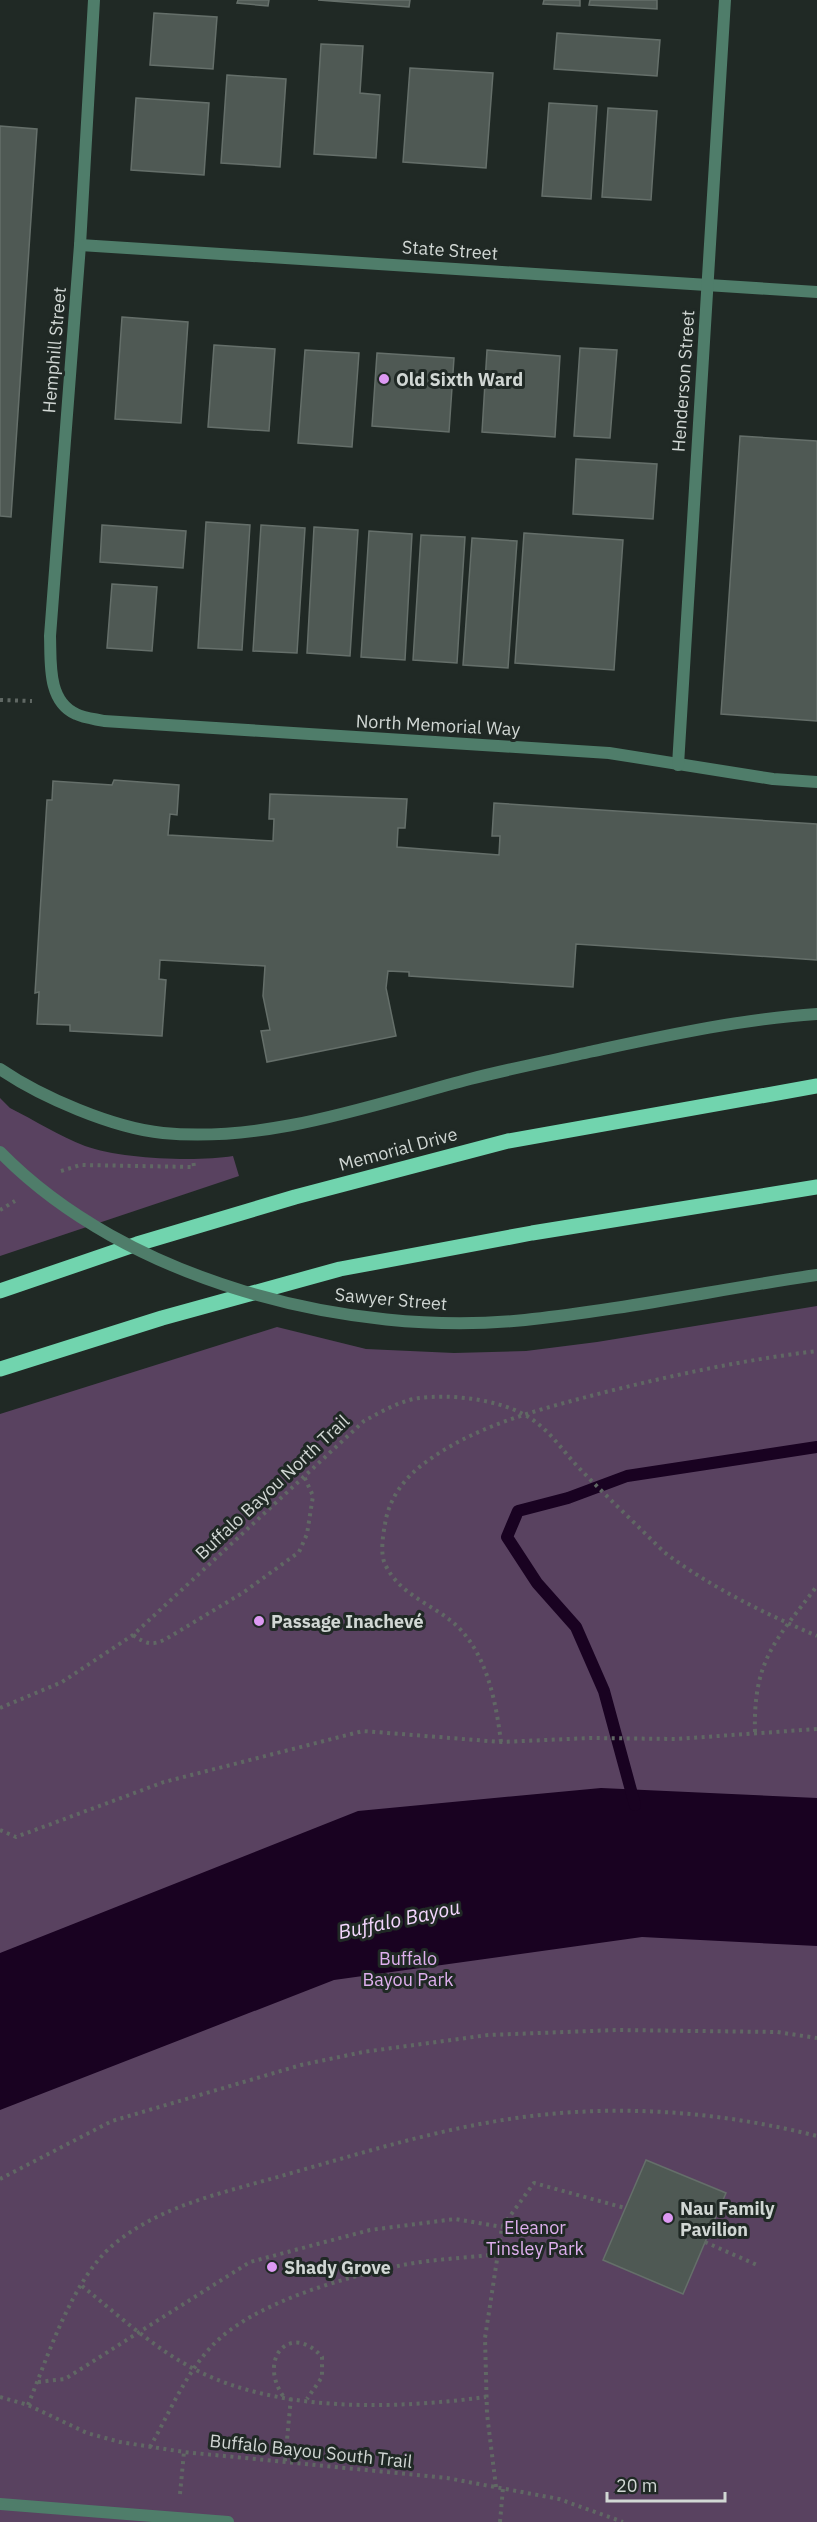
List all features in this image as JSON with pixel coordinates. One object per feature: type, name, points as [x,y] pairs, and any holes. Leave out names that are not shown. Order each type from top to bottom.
[{"type":"main road","name":"Memorial Drive","points":[[0,1291],[137,1244],[295,1197],[508,1140],[817,1086]]},
{"type":"main road","points":[[0,1369],[162,1318],[340,1269],[532,1233],[817,1187]]},
{"type":"street","name":"Hemphill Street","points":[[60,701],[51,677],[50,636],[81,245],[94,0]]},
{"type":"street","name":"Henderson Street","points":[[678,765],[724,0]]},
{"type":"street","name":"State Street","points":[[81,245],[817,292]]},
{"type":"street","name":"North Memorial Way","points":[[60,701],[75,714],[104,721],[609,753],[773,779],[817,782]]},
{"type":"street","points":[[0,1068],[17,1080],[90,1114],[161,1133],[192,1134],[257,1130],[320,1119],[473,1079],[646,1040],[775,1017],[817,1014]]},
{"type":"street","name":"Sawyer Street","points":[[0,1152],[49,1194],[106,1233],[175,1267],[254,1295],[321,1311],[382,1319],[455,1323],[523,1321],[817,1275]]},
{"type":"street","points":[[0,2504],[228,2522]]},
{"type":"path","points":[[54,1173],[80,1165],[194,1167]]},
{"type":"path","points":[[0,1210],[21,1197]]},
{"type":"path","points":[[501,1742],[496,1706],[482,1662],[459,1629],[400,1585],[384,1563],[383,1535],[388,1507],[402,1483],[426,1462],[463,1440],[523,1414],[631,1386],[754,1359],[817,1351]]},
{"type":"path","name":"Buffalo Bayou North Trail","points":[[0,1708],[62,1682],[133,1635],[303,1474],[364,1421],[392,1406],[419,1398],[456,1398],[492,1404],[523,1414],[550,1433],[578,1466],[664,1552],[701,1579],[788,1624]]},
{"type":"path","points":[[133,1635],[146,1644],[156,1644],[244,1592],[299,1552],[307,1534],[313,1496],[303,1474]]},
{"type":"path","points":[[755,1732],[754,1703],[759,1673],[770,1649],[817,1586]]},
{"type":"path","points":[[788,1624],[817,1636]]},
{"type":"path","points":[[0,1830],[16,1837],[164,1782],[363,1731],[501,1742],[590,1738],[676,1739],[817,1729]]},
{"type":"path","points":[[0,2179],[112,2121],[301,2065],[363,2052],[488,2036],[593,2031],[777,2032],[817,2038]]},
{"type":"path","points":[[28,2406],[71,2302],[100,2257],[134,2229],[159,2214],[396,2143],[466,2127],[547,2114],[650,2111],[704,2114],[817,2136]]},
{"type":"path","points":[[496,2487],[486,2397],[485,2338],[502,2227],[534,2183],[625,2208]]},
{"type":"path","points":[[38,2382],[65,2379],[250,2262],[370,2230],[455,2219],[502,2227]]},
{"type":"path","points":[[705,2242],[757,2265]]},
{"type":"path","points":[[150,2447],[194,2370],[226,2332],[247,2318],[312,2291],[404,2265],[498,2254]]},
{"type":"path","points":[[82,2286],[139,2332],[194,2370],[223,2382],[307,2400],[400,2406],[486,2397]]},
{"type":"path","points":[[283,2396],[273,2378],[275,2357],[283,2347],[294,2343],[304,2344],[315,2349],[322,2357],[323,2368],[322,2377],[307,2400]]},
{"type":"path","name":"Buffalo Bayou South Trail","points":[[0,2397],[28,2406],[87,2433],[150,2447],[447,2478],[559,2499],[623,2522]]},
{"type":"path","points":[[285,2461],[291,2397]]},
{"type":"path","points":[[179,2503],[184,2452]]},
{"type":"path","points":[[500,2522],[503,2488]]},
{"type":"green space","points":[[0,1098],[10,1108],[85,1146],[118,1154],[159,1158],[199,1159],[233,1156],[239,1176],[0,1256]]},
{"type":"green space","name":"Buffalo Bayou Park","points":[[817,1306],[817,2522],[0,2522],[0,1414],[277,1327],[366,1349],[454,1353],[526,1351],[597,1342]]},
{"type":"water","name":"Buffalo Bayou","points":[[601,1788],[817,1798],[817,1946],[642,1937],[334,1980],[0,2110],[0,1953],[358,1811]]},
{"type":"building","points":[[238,0],[269,0],[268,6],[237,3]]},
{"type":"building","points":[[318,0],[410,0],[409,7]]},
{"type":"building","points":[[544,0],[580,0],[580,6],[543,4]]},
{"type":"building","points":[[590,0],[657,0],[657,9],[589,5]]},
{"type":"building","points":[[154,13],[217,17],[213,69],[150,65]]},
{"type":"building","points":[[557,33],[660,40],[657,76],[554,69]]},
{"type":"building","points":[[321,44],[363,46],[360,93],[380,95],[376,158],[314,154]]},
{"type":"building","points":[[410,68],[493,73],[486,168],[403,162]]},
{"type":"building","points":[[227,75],[286,79],[280,167],[221,163]]},
{"type":"building","points":[[136,98],[209,103],[204,175],[131,170]]},
{"type":"building","points":[[549,103],[597,106],[591,199],[542,196]]},
{"type":"building","points":[[608,108],[657,111],[651,200],[602,197]]},
{"type":"building","points":[[0,126],[37,129],[11,517],[0,516]]},
{"type":"building","points":[[122,317],[188,322],[181,423],[115,419]]},
{"type":"building","points":[[214,345],[275,349],[269,431],[208,427]]},
{"type":"building","points":[[580,348],[617,350],[610,438],[574,436]]},
{"type":"building","points":[[305,350],[359,353],[352,447],[298,443]]},
{"type":"building","points":[[487,350],[560,356],[555,437],[482,432]]},
{"type":"building","points":[[377,353],[454,358],[449,432],[372,426]]},
{"type":"building","points":[[740,436],[817,441],[817,721],[721,714]]},
{"type":"building","points":[[576,459],[657,464],[653,519],[573,514]]},
{"type":"building","points":[[206,522],[250,525],[242,650],[198,648]]},
{"type":"building","points":[[102,525],[186,531],[183,568],[100,562]]},
{"type":"building","points":[[261,525],[305,528],[297,653],[253,651]]},
{"type":"building","points":[[314,527],[358,530],[350,656],[307,653]]},
{"type":"building","points":[[369,531],[412,534],[405,660],[361,657]]},
{"type":"building","points":[[524,533],[623,540],[614,670],[515,663]]},
{"type":"building","points":[[421,535],[465,537],[457,663],[413,660]]},
{"type":"building","points":[[472,538],[517,541],[508,668],[463,665]]},
{"type":"building","points":[[112,584],[157,587],[152,651],[107,648]]},
{"type":"building","points":[[114,780],[179,785],[177,815],[170,814],[168,835],[273,841],[274,819],[269,819],[270,794],[407,799],[405,828],[398,828],[397,847],[499,855],[500,836],[492,836],[494,803],[817,824],[817,960],[576,944],[573,987],[409,976],[409,972],[388,971],[386,988],[396,1036],[267,1062],[261,1031],[270,1030],[263,996],[265,966],[160,960],[159,979],[166,980],[162,1036],[70,1031],[70,1025],[37,1024],[39,992],[35,993],[47,800],[52,800],[53,781],[112,785]]},
{"type":"building","name":"Nau Family Pavilion","points":[[646,2160],[726,2193],[683,2294],[603,2260]]},
{"type":"waterway","points":[[635,1805],[604,1691],[576,1627],[537,1583],[507,1537],[518,1511],[568,1498],[627,1476],[817,1447]]},
{"type":"place","name":"Old Sixth Ward","points":[[384,379]]},
{"type":"place","name":"Passage Inachevé","points":[[259,1621]]},
{"type":"place","name":"Nau Family Pavilion","points":[[668,2218]]},
{"type":"place","name":"Shady Grove","points":[[272,2267]]},
{"type":"park label","name":"Eleanor Tinsley Park","points":[[535,2237]]}]
